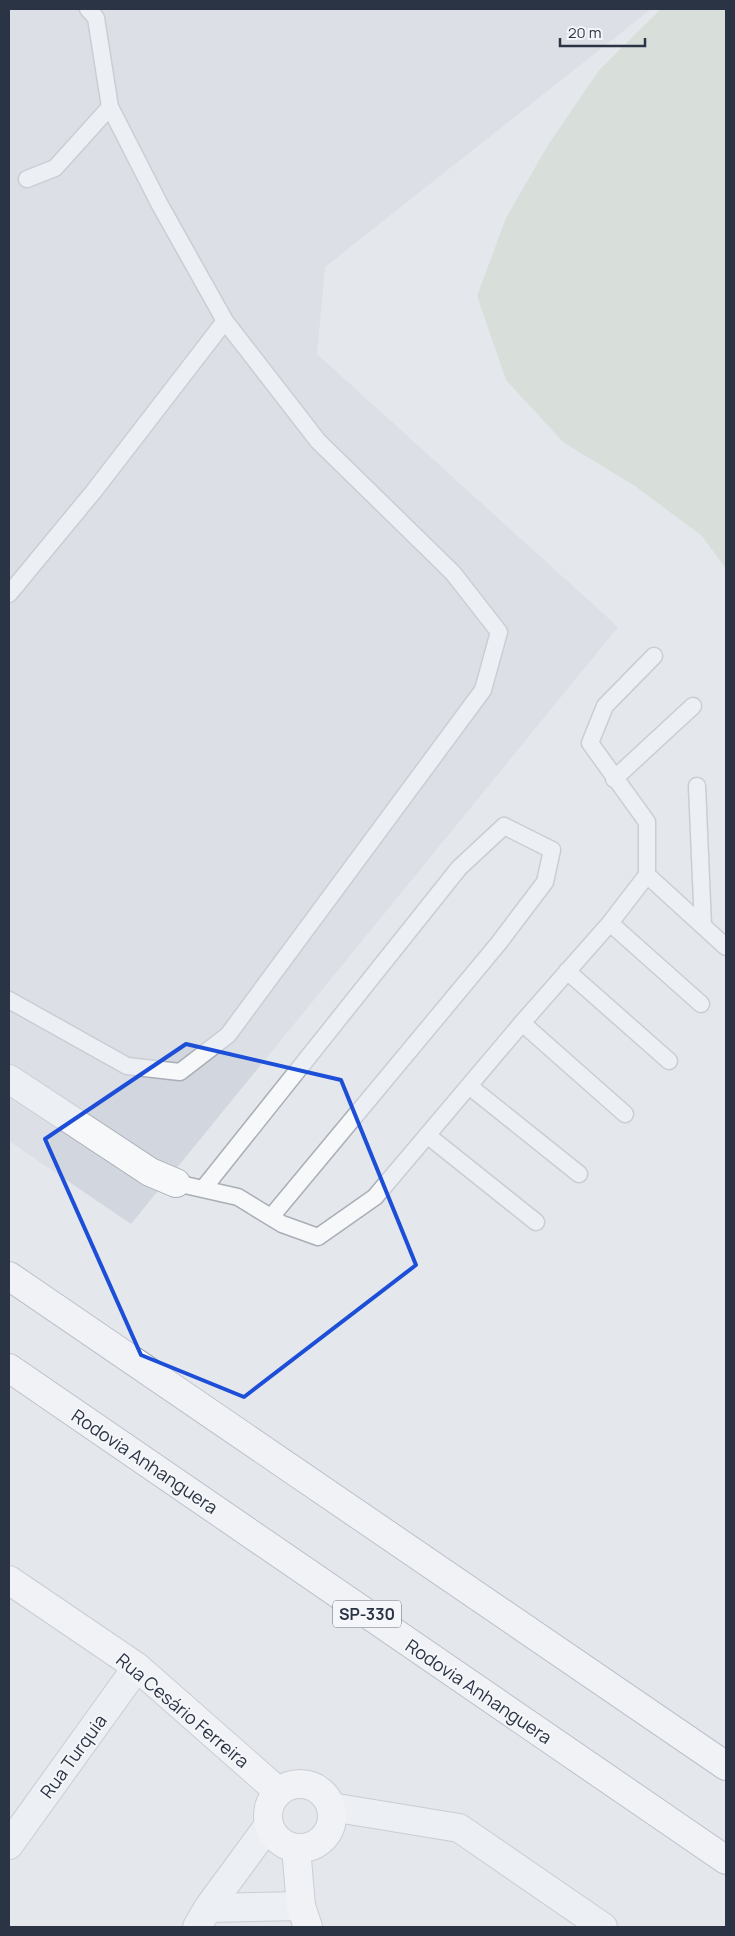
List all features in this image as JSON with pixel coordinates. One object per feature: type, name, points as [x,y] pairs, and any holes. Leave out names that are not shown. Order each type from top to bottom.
[{"type":"main road","points":[[9,1276],[726,1766]]},
{"type":"main road","name":"Rodovia Anhanguera","points":[[9,1368],[726,1860]]},
{"type":"main road","name":"Rua Cesário Ferreira","points":[[9,1580],[137,1667],[279,1792]]},
{"type":"main road","points":[[295,1784],[306,1784],[324,1794],[331,1807],[332,1824],[328,1834],[311,1847],[296,1848],[281,1842],[269,1825],[270,1803],[279,1792],[295,1784]]},
{"type":"main road","points":[[296,1848],[304,1917]]},
{"type":"street","points":[[9,1079],[150,1172],[176,1183]]},
{"type":"street","name":"Rua Turquia","points":[[9,1845],[137,1667]]},
{"type":"street","points":[[331,1807],[459,1828],[603,1927]]},
{"type":"street","points":[[202,1917],[269,1825]]},
{"type":"street","points":[[202,1917],[304,1917]]},
{"type":"lane","points":[[9,1000],[127,1066],[180,1072],[228,1035],[483,690],[499,632],[453,573],[318,441],[225,320],[160,205],[110,107],[96,12]]},
{"type":"lane","points":[[27,179],[55,168],[110,107]]},
{"type":"lane","points":[[9,594],[94,490],[225,320]]},
{"type":"lane","points":[[176,1183],[238,1197],[282,1224],[318,1238],[375,1197],[522,1023],[610,923],[647,875],[647,822],[614,779],[590,743],[606,706],[654,656]]},
{"type":"lane","points":[[614,779],[693,706]]},
{"type":"lane","points":[[697,786],[703,926]]},
{"type":"lane","points":[[203,1189],[459,868],[504,826],[552,850],[545,882],[498,944],[271,1218]]},
{"type":"lane","points":[[647,875],[726,947]]},
{"type":"lane","points":[[610,923],[701,1004]]},
{"type":"lane","points":[[567,971],[668,1061]]},
{"type":"lane","points":[[522,1023],[625,1114]]},
{"type":"lane","points":[[469,1086],[579,1174]]},
{"type":"lane","points":[[427,1135],[536,1222]]},
{"type":"highlighted area","points":[[186,1044],[341,1080],[416,1265],[244,1397],[141,1355],[45,1139]]},
{"type":"shaded area","points":[[9,9],[651,9],[325,267],[317,354],[618,627],[131,1224],[9,1141]]},
{"type":"green space","points":[[661,9],[726,9],[726,569],[702,536],[635,486],[564,443],[506,380],[477,296],[506,218],[548,145],[599,70]]}]
